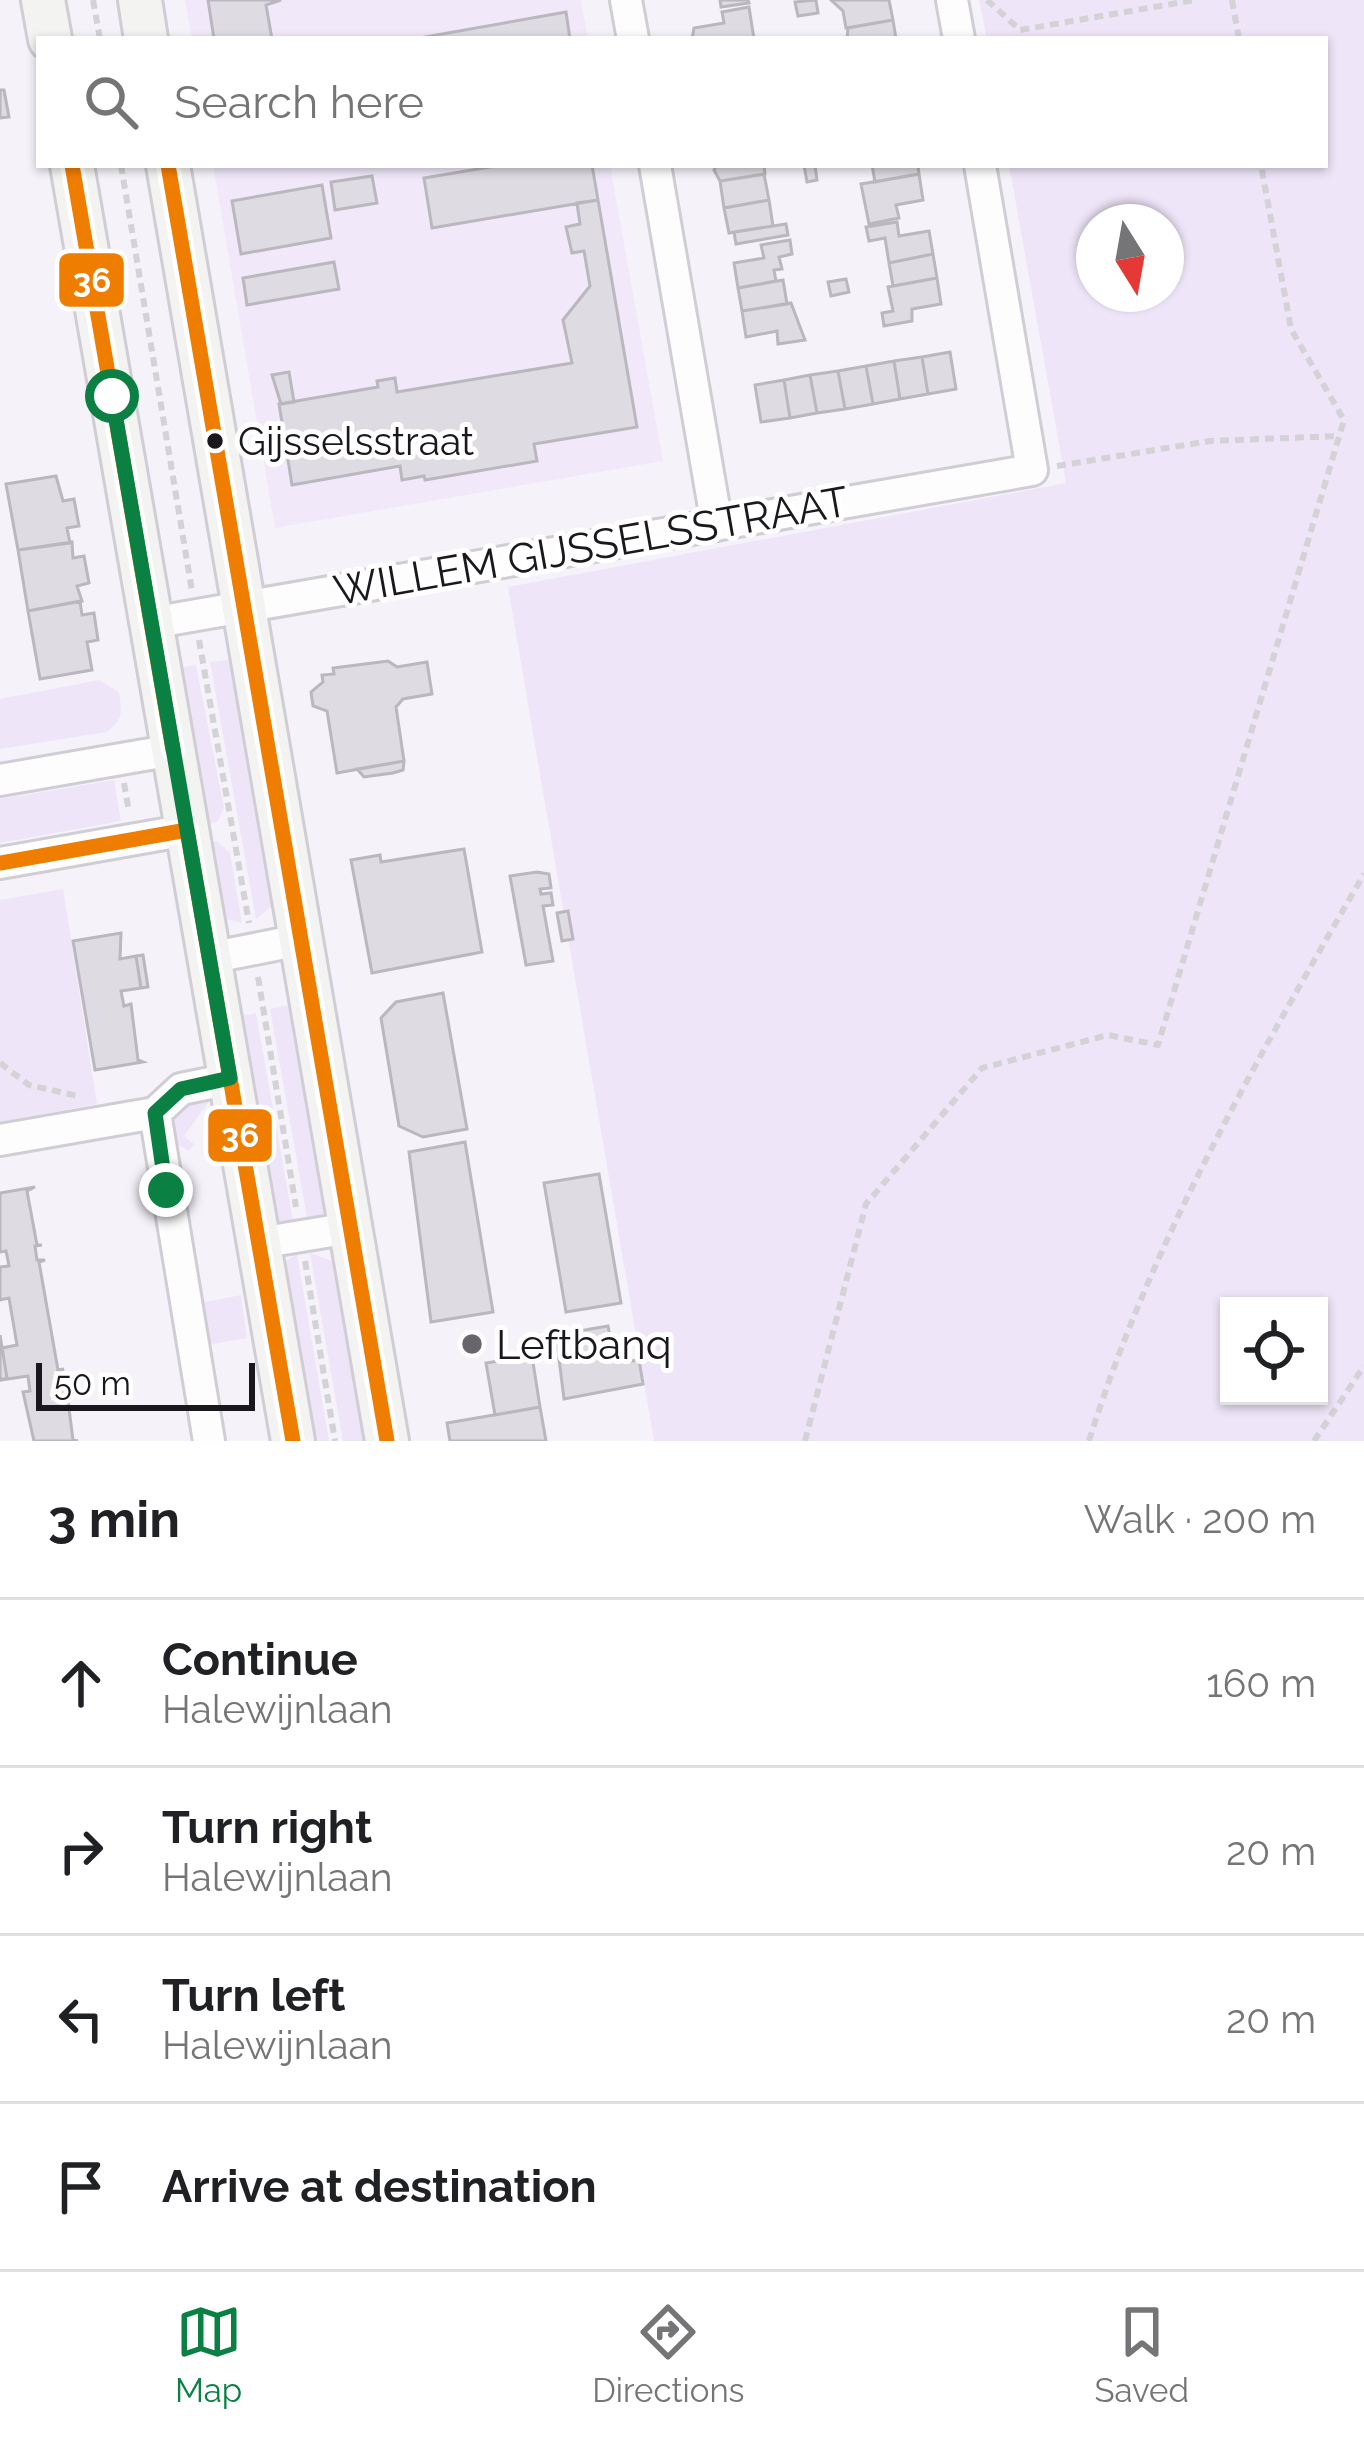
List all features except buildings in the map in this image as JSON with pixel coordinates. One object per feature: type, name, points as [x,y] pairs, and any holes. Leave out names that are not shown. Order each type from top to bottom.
[{"type":"main road","points":[[44,0],[50,36]]},
{"type":"main road","points":[[140,0],[146,36]]},
{"type":"main road","points":[[73,168],[259,1244],[303,1420]]},
{"type":"main road","points":[[168,168],[387,1441]]},
{"type":"street","points":[[626,0],[632,36]]},
{"type":"street","points":[[952,0],[958,36]]},
{"type":"street","points":[[656,168],[717,525]]},
{"type":"street","points":[[981,168],[1032,470]]},
{"type":"street","name":"WILLEM GIJSSELSSTRAAT","points":[[151,623],[1032,470]]},
{"type":"street","points":[[0,780],[173,750]]},
{"type":"street","points":[[0,863],[187,830]]},
{"type":"street","points":[[209,958],[300,940]]},
{"type":"street","points":[[0,1140],[140,1115],[181,1089],[230,1078]]},
{"type":"street","points":[[140,1115],[209,1441]]},
{"type":"street","points":[[259,1244],[350,1228]]},
{"type":"path","points":[[93,0],[99,36]]},
{"type":"path","points":[[987,0],[1020,30],[1195,0]]},
{"type":"path","points":[[1232,0],[1238,36]]},
{"type":"path","points":[[121,168],[301,1236],[303,1420]]},
{"type":"path","points":[[805,1441],[866,1204],[982,1068],[1108,1035],[1159,1045],[1344,420],[1291,329],[1263,168]]},
{"type":"path","points":[[112,396],[204,381]]},
{"type":"path","points":[[1032,470],[1210,441],[1339,436]]},
{"type":"path","points":[[143,578],[234,561]]},
{"type":"path","points":[[119,759],[134,839]]},
{"type":"path","points":[[1090,1441],[1106,1388],[1184,1209],[1263,1050],[1364,874]]},
{"type":"path","points":[[0,1064],[29,1085],[104,1098],[140,1115]]},
{"type":"path","points":[[1314,1441],[1364,1366]]},
{"type":"path","points":[[303,1420],[380,1399]]},
{"type":"path","points":[[303,1420],[335,1441]]},
{"type":"shaded area","points":[[185,0],[581,0],[587,36],[191,36]]},
{"type":"shaded area","points":[[979,0],[1364,0],[1364,1441],[654,1441],[508,587],[1066,483],[1010,168],[1328,168],[1328,36],[986,36]]},
{"type":"shaded area","points":[[214,168],[611,168],[663,461],[275,528]]},
{"type":"shaded area","points":[[235,659],[275,904],[256,919],[210,662]]},
{"type":"shaded area","points":[[196,665],[224,808],[218,821],[201,828],[172,669]]},
{"type":"shaded area","points":[[99,680],[119,692],[121,710],[113,728],[0,749],[0,699]]},
{"type":"shaded area","points":[[114,780],[121,821],[0,843],[0,799]]},
{"type":"shaded area","points":[[217,841],[230,853],[242,923],[218,917],[207,843]]},
{"type":"shaded area","points":[[63,889],[97,1104],[0,1122],[0,900]]},
{"type":"shaded area","points":[[295,1004],[328,1202],[324,1216],[307,1218],[270,1009]]},
{"type":"shaded area","points":[[256,1013],[293,1221],[274,1223],[234,1017]]},
{"type":"shaded area","points":[[205,1096],[208,1103],[184,1136],[194,1144],[189,1151],[168,1139],[170,1131],[185,1106]]},
{"type":"shaded area","points":[[310,1253],[337,1263],[370,1441],[343,1441]]},
{"type":"shaded area","points":[[297,1254],[329,1441],[306,1441],[282,1263]]},
{"type":"shaded area","points":[[241,1295],[247,1338],[201,1346],[195,1304]]},
{"type":"transit line","name":"36","points":[[73,168],[173,750]]},
{"type":"transit line","name":"36","points":[[169,168],[387,1441]]},
{"type":"transit line","name":"36","points":[[187,830],[293,1441]]},
{"type":"transit line","name":"36","points":[[0,863],[187,830]]},
{"type":"place","name":"Gijsselsstraat","points":[[215,441]]},
{"type":"place","name":"Leftbanq","points":[[472,1344]]},
{"type":"route","points":[[112,396],[230,1078],[181,1089],[155,1113],[166,1190]]}]
